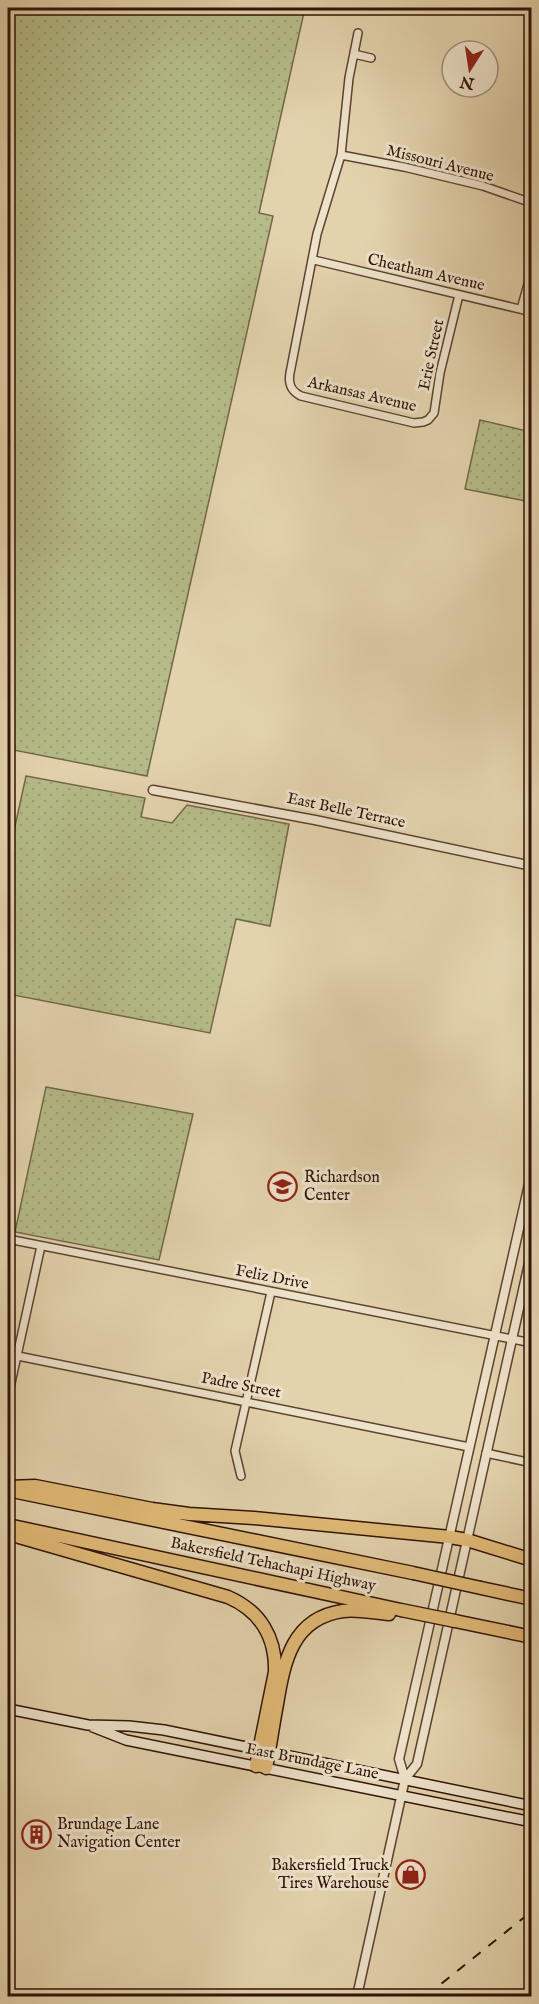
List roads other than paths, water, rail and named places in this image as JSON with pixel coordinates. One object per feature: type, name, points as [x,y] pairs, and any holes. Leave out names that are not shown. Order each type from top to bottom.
[{"type":"highway","points":[[8,1489],[35,1486],[189,1514],[450,1537],[531,1560]]},
{"type":"highway","name":"Bakersfield Tehachapi Highway","points":[[8,1489],[531,1599]]},
{"type":"highway","name":"Bakersfield Tehachapi Highway","points":[[8,1525],[401,1612]]},
{"type":"highway","points":[[8,1531],[19,1537],[228,1597],[248,1608],[264,1626],[270,1637],[275,1660],[261,1767]]},
{"type":"highway","points":[[264,1750],[283,1668],[292,1644],[300,1634],[319,1619],[342,1611],[401,1612],[531,1637]]},
{"type":"main road","name":"East Brundage Lane","points":[[8,1709],[88,1725],[164,1730],[531,1806]]},
{"type":"main road","name":"East Brundage Lane","points":[[88,1725],[126,1740],[531,1822]]},
{"type":"street","points":[[314,260],[317,234],[341,154],[349,78],[358,33]]},
{"type":"street","points":[[354,54],[371,58]]},
{"type":"street","name":"Missouri Avenue","points":[[341,154],[483,186],[531,203]]},
{"type":"street","name":"Cheatham Avenue","points":[[314,260],[531,312]]},
{"type":"street","name":"Arkansas Avenue","points":[[314,260],[290,373],[291,388],[301,396],[414,423],[428,420]]},
{"type":"street","points":[[521,309],[531,270]]},
{"type":"street","name":"Erie Street","points":[[428,420],[434,412],[459,295]]},
{"type":"street","name":"East Belle Terrace","points":[[153,790],[315,819],[531,866]]},
{"type":"street","points":[[357,1996],[405,1779],[399,1759],[531,1171]]},
{"type":"street","name":"Feliz Drive","points":[[8,1239],[531,1343]]},
{"type":"street","points":[[8,1397],[41,1246]]},
{"type":"street","points":[[405,1779],[417,1764],[531,1250]]},
{"type":"street","points":[[241,1476],[235,1451],[271,1292]]},
{"type":"street","name":"Padre Street","points":[[8,1354],[469,1447]]},
{"type":"street","points":[[486,1453],[531,1463]]},
{"type":"railway","points":[[426,1996],[532,1911]]},
{"type":"place","name":"Richardson Center","points":[[283,1187]]},
{"type":"place","name":"Brundage Lane Navigation Center","points":[[36,1834]]},
{"type":"place","name":"Bakersfield Truck Tires Warehouse","points":[[410,1875]]}]
